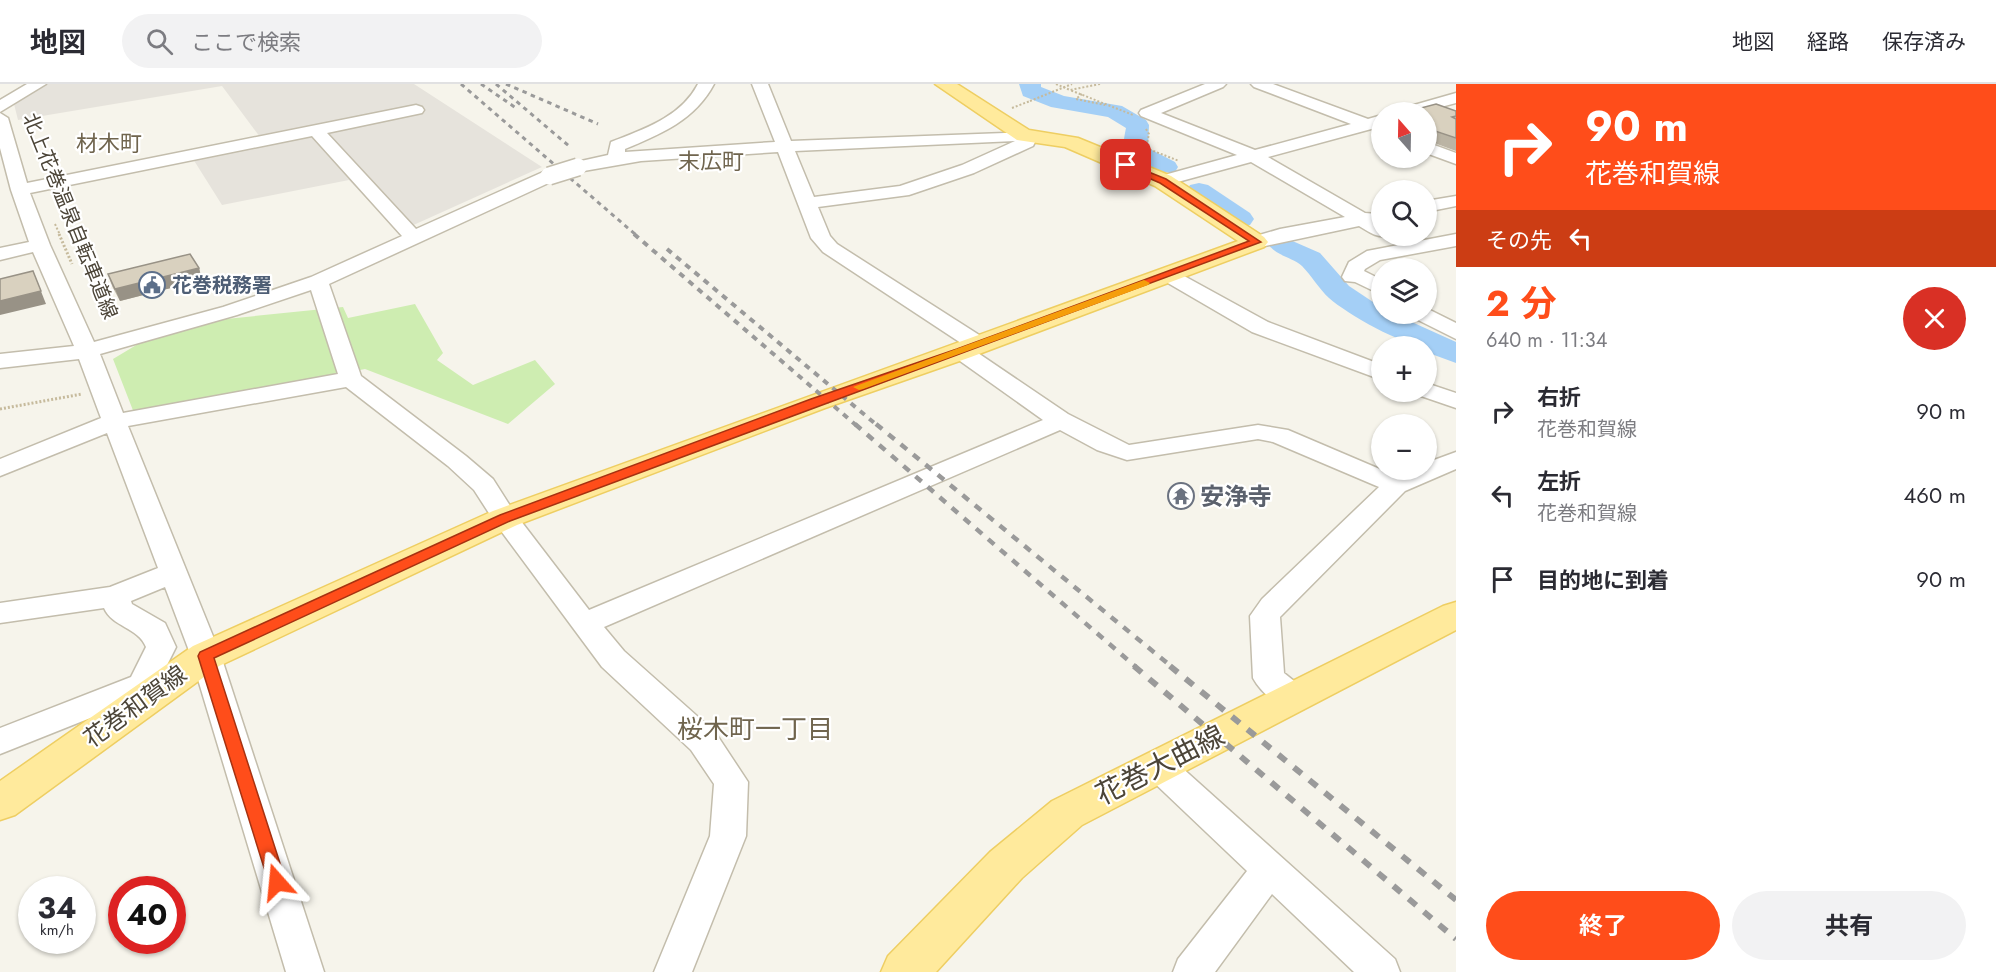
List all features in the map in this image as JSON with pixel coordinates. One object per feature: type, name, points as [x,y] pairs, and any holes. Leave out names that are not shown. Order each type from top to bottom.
[{"type":"main road","points":[[944,84],[1024,136],[1071,142],[1173,172],[1257,242]]},
{"type":"main road","name":"花巻和賀線","points":[[0,803],[206,656],[505,518],[804,406],[970,348],[1257,242]]},
{"type":"main road","name":"花巻大曲線","points":[[905,972],[1006,865],[1067,813],[1456,615]]},
{"type":"street","points":[[0,107],[38,84]]},
{"type":"street","points":[[617,158],[618,146],[686,112],[699,99],[706,84]]},
{"type":"street","points":[[760,84],[821,238],[830,248],[970,348],[1063,420],[1113,448],[1127,453],[1234,434],[1258,432],[1279,435],[1396,485]]},
{"type":"street","points":[[1218,84],[1147,113],[1254,156],[1371,217]]},
{"type":"street","points":[[1259,84],[1371,123]]},
{"type":"street","points":[[1437,103],[1456,98]]},
{"type":"street","points":[[30,189],[416,110]]},
{"type":"street","points":[[0,118],[30,189],[40,245],[116,421],[206,656],[305,972]]},
{"type":"street","points":[[1173,172],[1254,156],[1371,126]]},
{"type":"street","points":[[316,130],[413,237]]},
{"type":"street","points":[[0,361],[87,351],[230,311],[318,281],[549,176],[617,158],[783,146],[1024,136],[1027,142],[939,181],[880,195],[807,203]]},
{"type":"street","points":[[1437,151],[1453,156]]},
{"type":"street","points":[[1437,205],[1456,201]]},
{"type":"street","points":[[1257,242],[1280,235],[1371,218]]},
{"type":"street","points":[[1371,284],[1353,275],[1356,266],[1374,255],[1456,240]]},
{"type":"street","points":[[0,254],[40,245]]},
{"type":"street","points":[[1408,246],[1411,248]]},
{"type":"street","points":[[1168,275],[1260,327],[1371,369]]},
{"type":"street","points":[[318,281],[351,379],[457,461],[483,485],[584,624],[613,659],[703,741],[731,782],[728,836],[667,969]]},
{"type":"street","points":[[1437,321],[1456,332]]},
{"type":"street","points":[[0,468],[116,421],[351,379]]},
{"type":"street","points":[[1437,394],[1456,401]]},
{"type":"street","points":[[584,624],[1063,420]]},
{"type":"street","points":[[1293,697],[1269,678],[1265,616],[1272,606],[1396,485],[1456,460]]},
{"type":"street","points":[[0,613],[115,596],[174,572]]},
{"type":"street","points":[[0,741],[142,685],[161,647],[154,630],[119,610],[115,596]]},
{"type":"street","points":[[1158,766],[1381,972]]},
{"type":"street","points":[[1192,972],[1270,868]]},
{"type":"path","points":[[1056,84],[1136,117]]},
{"type":"path","points":[[1030,101],[1072,84]]},
{"type":"path","points":[[1070,90],[1100,84]]},
{"type":"path","points":[[1083,94],[1076,99],[1110,106]]},
{"type":"path","points":[[1142,122],[1149,134],[1146,148],[1160,152],[1173,172]]},
{"type":"path","name":"北上花巻温泉自転車道線","points":[[30,189],[76,273]]},
{"type":"path","points":[[0,409],[86,393]]},
{"type":"shaded area","points":[[46,84],[414,84],[542,167],[398,232],[349,180],[222,205],[188,151],[260,137],[222,86],[18,120],[14,104]]},
{"type":"green space","points":[[415,304],[443,353],[437,360],[473,385],[535,360],[555,384],[508,424],[365,369],[134,413],[113,359],[143,341],[216,320],[343,307],[348,318]]},
{"type":"building","points":[[1437,104],[1456,111],[1456,116],[1452,117],[1456,119],[1456,138],[1437,132]]},
{"type":"building","points":[[190,254],[199,268],[115,289],[108,274]]},
{"type":"building","points":[[33,271],[41,291],[0,301],[0,279]]},
{"type":"waterway","points":[[1030,84],[1031,91],[1059,102],[1114,111],[1138,125],[1135,146],[1138,152],[1166,167]]},
{"type":"waterway","points":[[1199,190],[1241,219]]},
{"type":"waterway","points":[[1281,244],[1310,259],[1339,292],[1371,314],[1456,354]]},
{"type":"railway","points":[[461,84],[636,235]]},
{"type":"railway","points":[[481,84],[516,108]]},
{"type":"railway","points":[[496,84],[569,146]]},
{"type":"railway","points":[[506,84],[598,124]]},
{"type":"railway","points":[[634,234],[857,426]]},
{"type":"railway","points":[[667,249],[878,426]]},
{"type":"railway","points":[[855,424],[1136,667]]},
{"type":"railway","points":[[876,424],[1172,667]]},
{"type":"railway","points":[[1134,666],[1456,939]]},
{"type":"railway","points":[[1170,666],[1456,900]]},
{"type":"slow traffic","points":[[859,387],[1144,283]]},
{"type":"place","name":"花巻税務署","points":[[152,285]]},
{"type":"place","name":"安浄寺","points":[[1181,496]]},
{"type":"district","name":"材木町","points":[[109,143]]},
{"type":"district","name":"末広町","points":[[711,161]]},
{"type":"district","name":"桜木町一丁目","points":[[755,729]]},
{"type":"route","points":[[277,882],[206,656],[505,518],[1257,242],[1163,181],[1126,165]]}]
